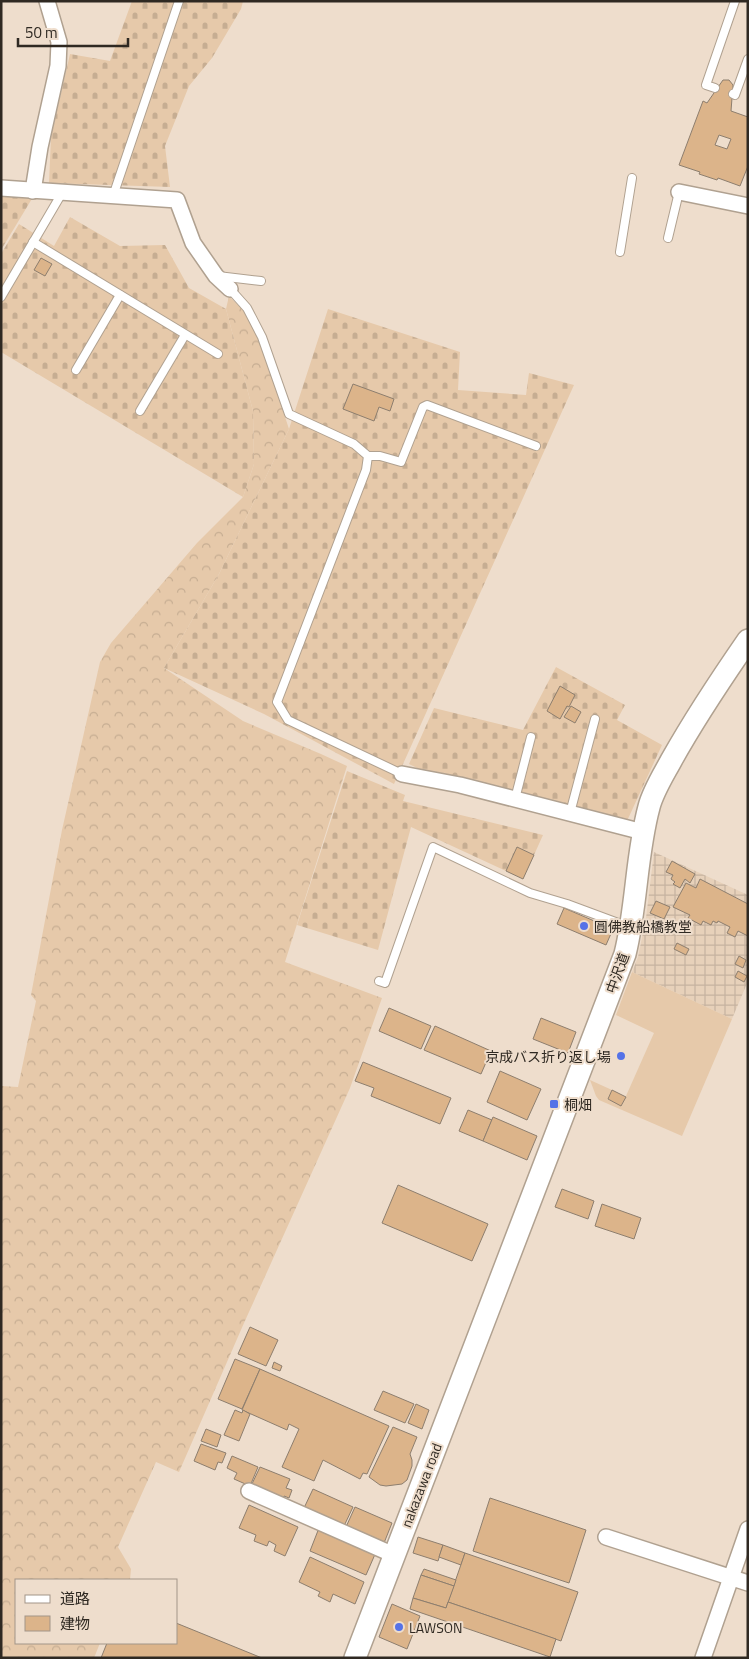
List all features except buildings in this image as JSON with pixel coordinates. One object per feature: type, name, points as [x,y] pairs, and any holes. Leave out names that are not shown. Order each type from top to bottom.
[{"type":"street","points":[[33,191],[40,147],[58,66],[59,42],[48,1]]},
{"type":"street","points":[[1,188],[177,200],[193,243],[216,276],[230,289]]},
{"type":"street","points":[[679,192],[748,206]]},
{"type":"street","points":[[631,928],[643,832],[649,805],[666,770],[715,687],[748,640]]},
{"type":"street","points":[[402,774],[460,785],[643,832]]},
{"type":"street","name":"nakazawa road","points":[[355,1658],[625,954],[631,928]]},
{"type":"street","points":[[249,1491],[394,1555]]},
{"type":"street","points":[[704,1658],[748,1528]]},
{"type":"street","points":[[606,1537],[748,1583]]},
{"type":"lane","points":[[113,196],[179,1]]},
{"type":"lane","points":[[715,88],[706,85],[735,1]]},
{"type":"lane","points":[[732,94],[736,95],[748,59]]},
{"type":"lane","points":[[620,252],[632,178]]},
{"type":"lane","points":[[668,238],[679,192]]},
{"type":"lane","points":[[1,297],[62,193]]},
{"type":"lane","points":[[33,242],[218,354]]},
{"type":"lane","points":[[216,276],[261,281]]},
{"type":"lane","points":[[230,289],[247,308],[262,338],[289,414],[354,444],[368,456],[380,456],[401,462],[423,408],[427,405],[536,446]]},
{"type":"lane","points":[[76,370],[120,295]]},
{"type":"lane","points":[[140,411],[185,335]]},
{"type":"lane","points":[[368,456],[366,470],[277,702],[288,720],[402,774]]},
{"type":"lane","points":[[570,813],[595,718]]},
{"type":"lane","points":[[515,799],[531,737]]},
{"type":"lane","points":[[379,981],[385,984],[433,848],[530,893],[567,904],[631,928]]},
{"type":"shaded area","points":[[654,852],[748,895],[748,981],[732,1019],[632,972],[638,957],[646,918]]},
{"type":"green space","points":[[132,1],[243,1],[241,9],[212,58],[189,86],[165,146],[170,187],[49,183],[51,137],[70,54],[110,61]]},
{"type":"green space","points":[[1,194],[33,197],[1,250]]},
{"type":"green space","points":[[70,217],[120,246],[165,245],[189,288],[226,309],[253,411],[254,464],[243,497],[1,352],[1,254],[19,224],[54,246]]},
{"type":"green space","points":[[229,296],[243,310],[258,335],[289,429],[219,574],[164,668],[243,721],[347,766],[285,962],[382,998],[350,1088],[179,1472],[156,1462],[118,1547],[131,1569],[130,1579],[15,1579],[15,1644],[100,1644],[94,1658],[1,1658],[1,1086],[18,1087],[36,1001],[31,995],[62,830],[100,662],[111,643],[197,543],[243,497],[254,464],[253,411],[226,309]]},
{"type":"green space","points":[[328,309],[460,352],[458,390],[526,395],[529,373],[574,385],[394,784],[264,714],[164,668],[219,574],[289,429]]},
{"type":"green space","points":[[556,667],[625,705],[617,720],[662,745],[627,821],[421,770],[409,764],[434,708],[523,730]]},
{"type":"green space","points":[[347,771],[405,795],[403,801],[543,835],[534,855],[517,847],[506,871],[411,827],[378,950],[297,925]]},
{"type":"green space","points":[[632,972],[732,1019],[682,1136],[599,1100],[590,1080],[612,1090],[608,1099],[622,1105],[654,1033],[616,1015]]},
{"type":"place","name":"圓佛教船橋教堂","points":[[584,926]]},
{"type":"place","name":"京成バス折り返し場","points":[[621,1056]]},
{"type":"place","name":"桐畑","points":[[554,1104]]},
{"type":"place","name":"LAWSON","points":[[399,1627]]}]
